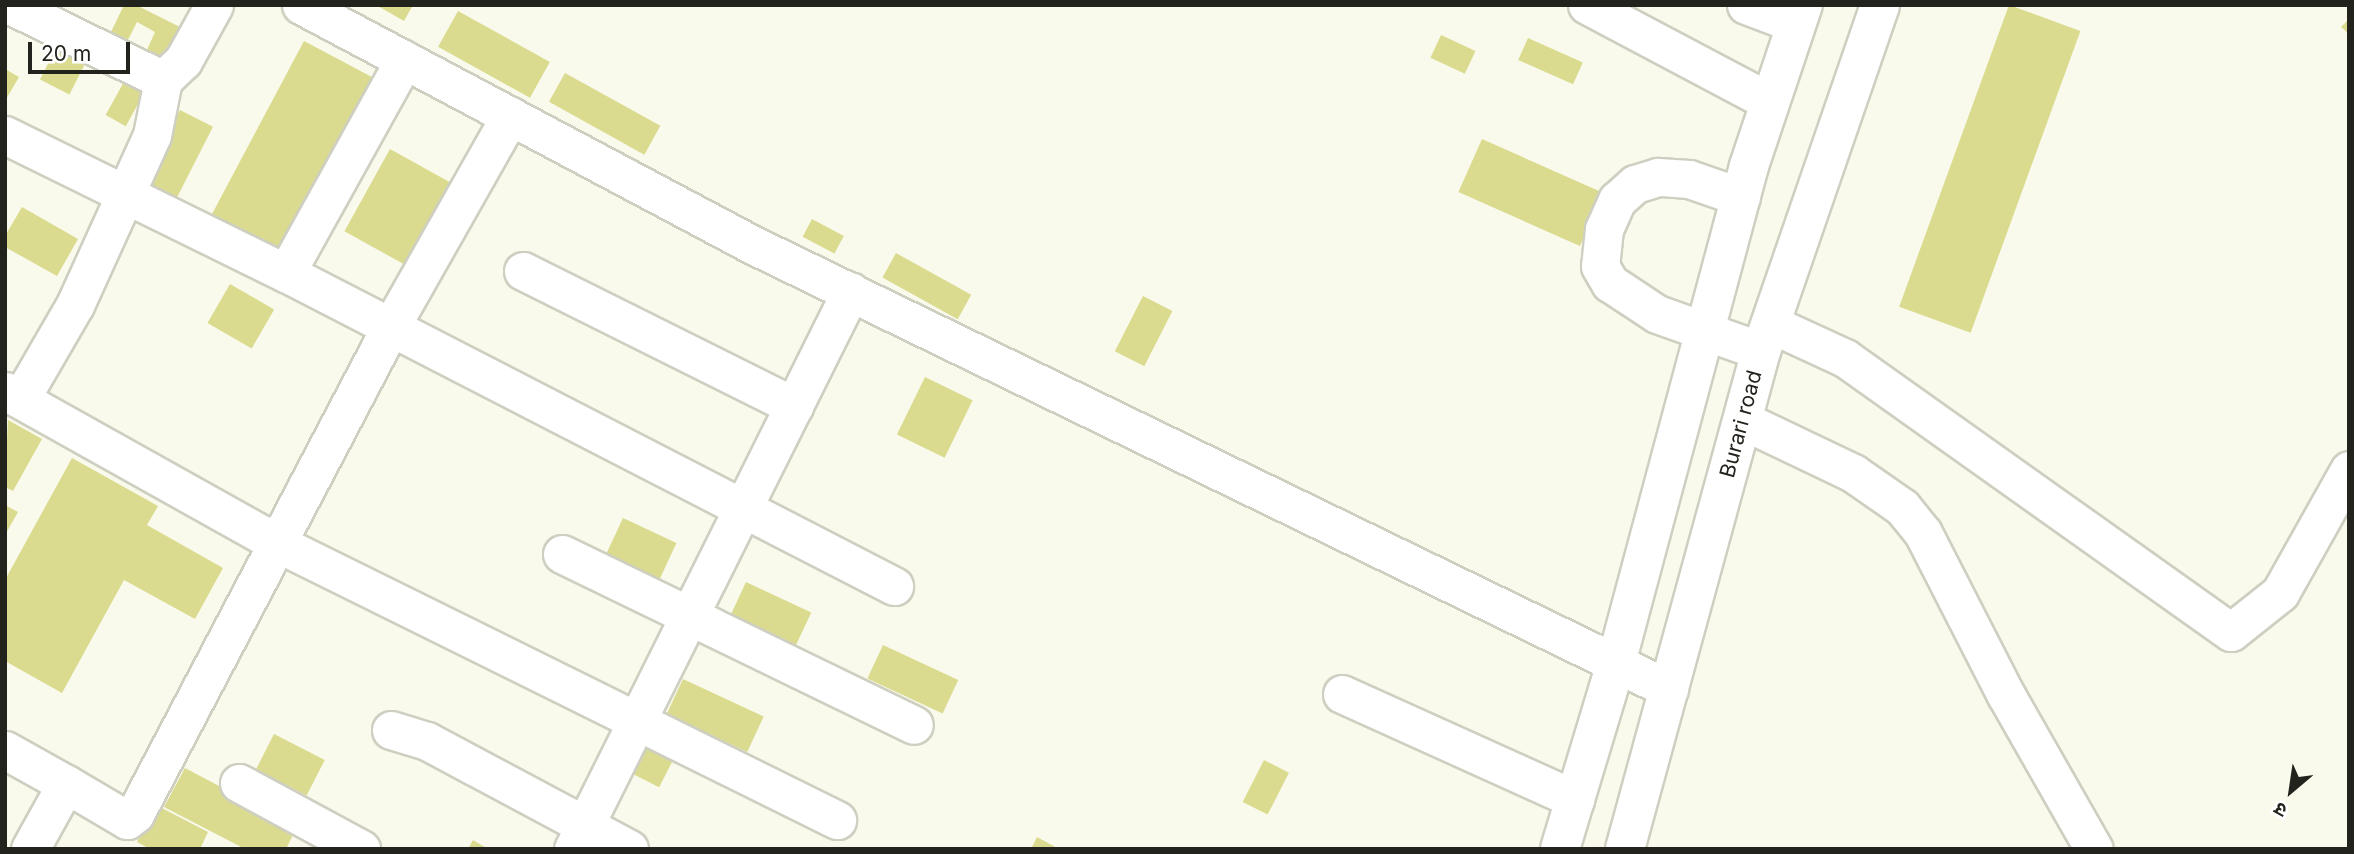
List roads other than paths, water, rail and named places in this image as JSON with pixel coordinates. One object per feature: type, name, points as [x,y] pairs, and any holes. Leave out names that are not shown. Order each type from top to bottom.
[{"type":"main road","name":"Burari road","points":[[1625,849],[1766,338],[1880,5]]},
{"type":"main road","points":[[1560,849],[1616,663],[1707,334],[1741,197],[1799,15]]},
{"type":"street","points":[[10,5],[163,80]]},
{"type":"street","points":[[214,5],[183,61],[163,80],[152,135],[75,305],[13,394],[277,543],[634,722],[837,820]]},
{"type":"street","points":[[301,5],[851,291],[1669,689]]},
{"type":"street","points":[[1587,5],[1770,102]]},
{"type":"street","points":[[1746,5],[1799,15]]},
{"type":"street","points":[[286,273],[404,60]]},
{"type":"street","points":[[5,750],[127,820],[133,817],[390,328],[510,116]]},
{"type":"street","points":[[5,135],[286,273],[741,510],[894,586]]},
{"type":"street","points":[[1741,197],[1689,179],[1658,177],[1634,184],[1617,200],[1604,229],[1600,266],[1610,283],[1644,308],[1707,334],[1766,338],[1845,358],[2231,632],[2280,593],[2349,470]]},
{"type":"street","points":[[523,271],[794,406]]},
{"type":"street","points":[[578,838],[851,291]]},
{"type":"street","points":[[1742,420],[1862,478],[1902,507],[1923,533],[2006,695],[2094,849]]},
{"type":"street","points":[[562,554],[914,725]]},
{"type":"street","points":[[1342,694],[1575,799]]},
{"type":"street","points":[[391,730],[427,741],[578,838],[629,849]]},
{"type":"street","points":[[239,783],[361,849]]},
{"type":"street","points":[[30,849],[66,784]]}]
